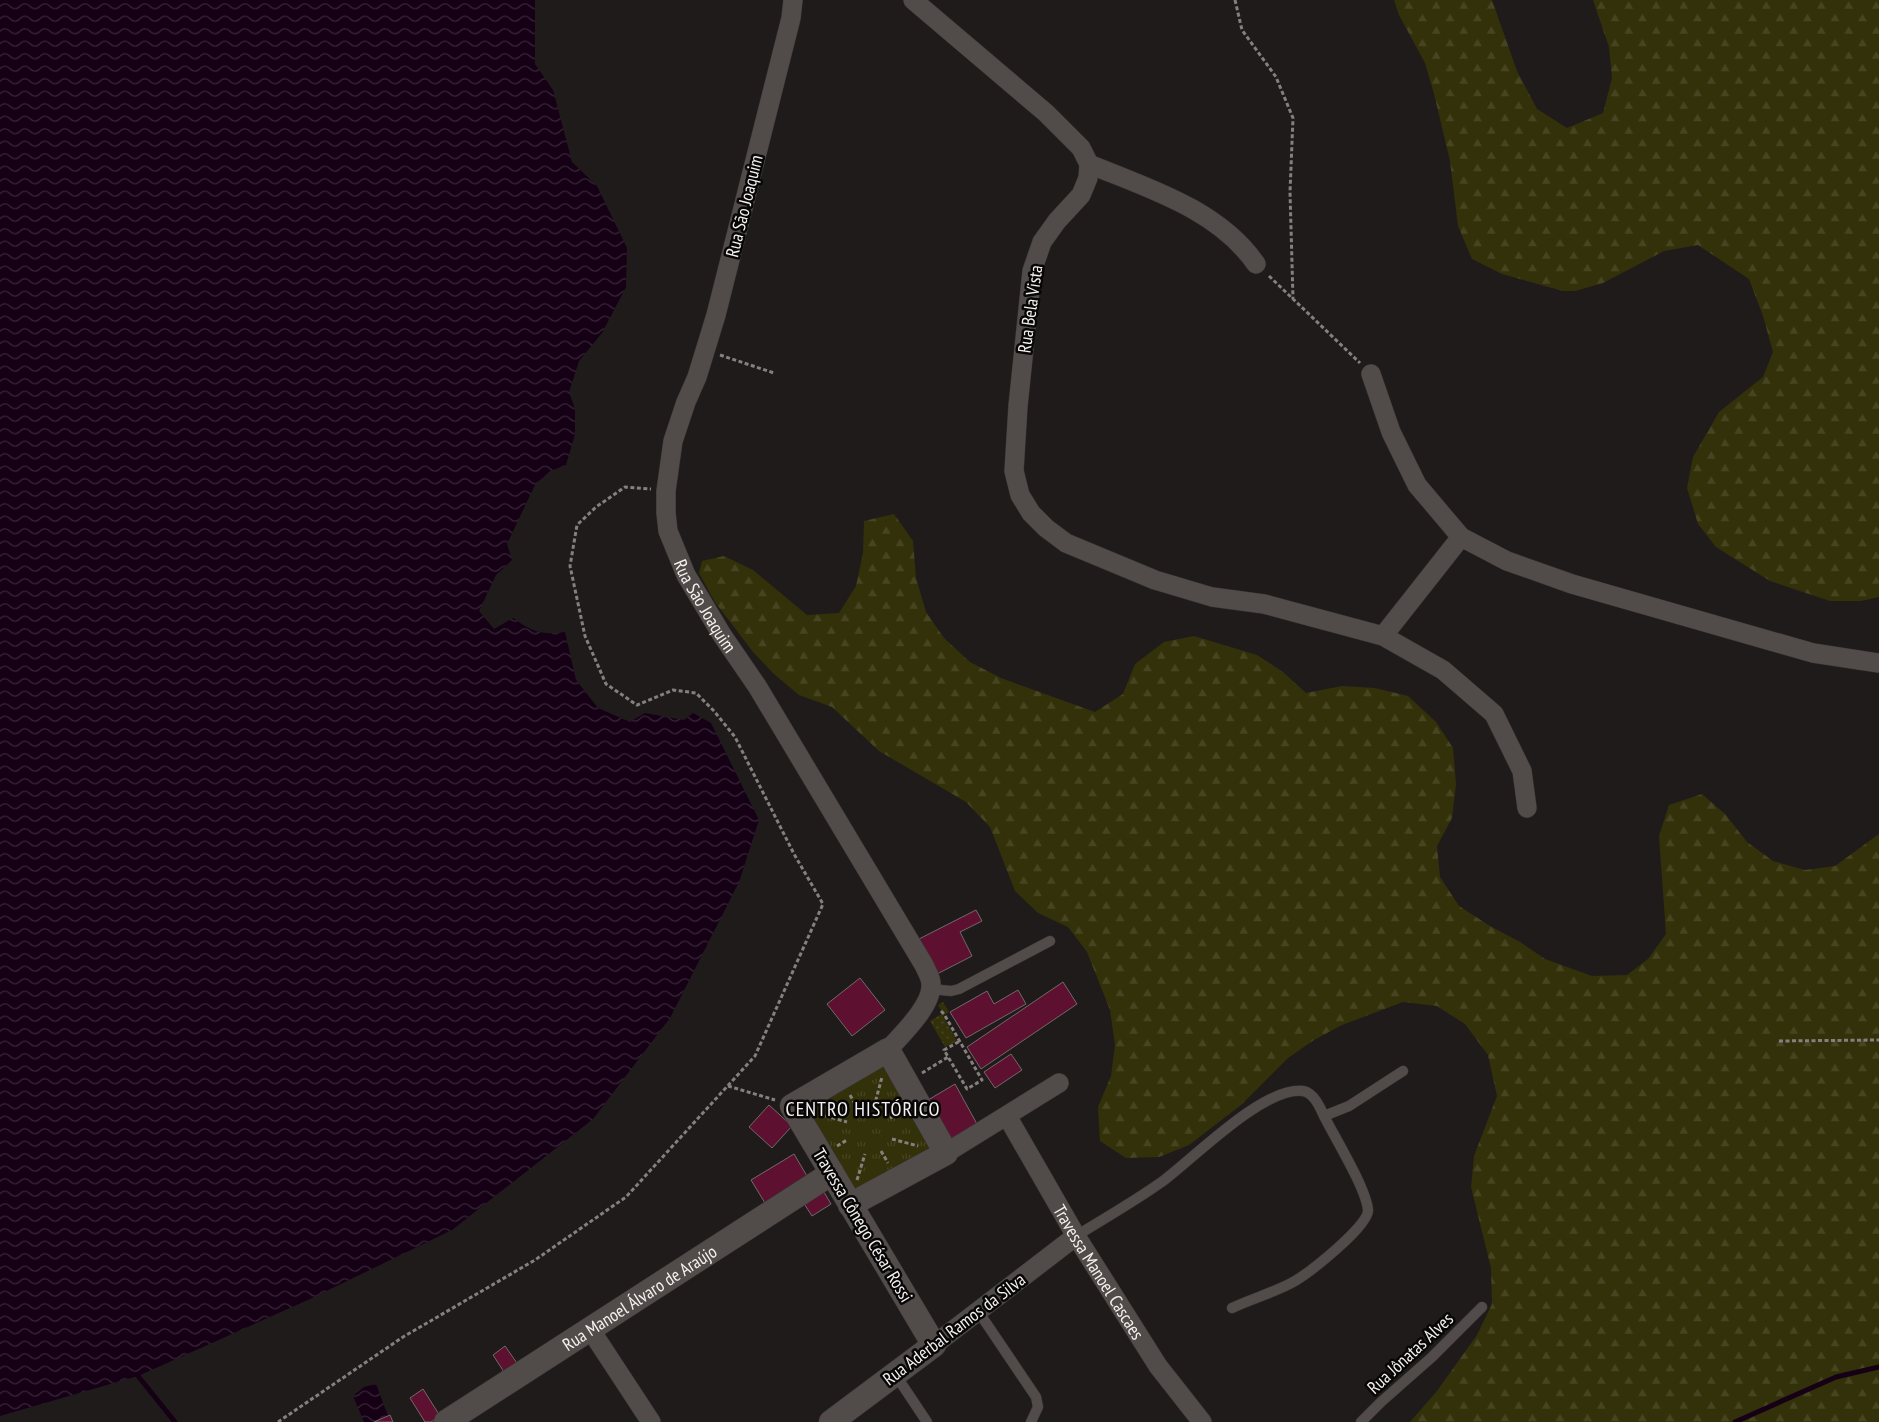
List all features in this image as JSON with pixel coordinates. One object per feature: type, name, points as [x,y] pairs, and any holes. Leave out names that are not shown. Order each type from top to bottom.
[{"type":"street","name":"Rua São Joaquim","points":[[793,0],[791,18],[730,263],[697,378],[686,402],[673,441],[666,490],[668,531],[686,575],[722,635],[757,686],[924,964],[931,989]]},
{"type":"street","points":[[913,0],[1046,113],[1081,148],[1089,164],[1185,205],[1209,219],[1239,244],[1256,264]]},
{"type":"street","name":"Rua Bela Vista","points":[[1089,164],[1088,178],[1081,195],[1057,221],[1042,242],[1032,271],[1018,406],[1014,471],[1020,495],[1031,512],[1046,528],[1066,543],[1155,580],[1212,598],[1264,604],[1383,636],[1443,670],[1494,714],[1522,770],[1527,808]]},
{"type":"street","points":[[1371,374],[1390,432],[1417,485],[1461,537],[1507,561],[1572,584],[1813,653],[1879,663]]},
{"type":"street","points":[[1383,636],[1461,537]]},
{"type":"street","points":[[792,1106],[888,1050],[921,1011],[931,989]]},
{"type":"street","points":[[888,1050],[946,1153]]},
{"type":"street","points":[[850,1205],[946,1153],[1059,1083]]},
{"type":"street","name":"Travessa Cônego César Rossi","points":[[792,1106],[934,1345]]},
{"type":"street","name":"Travessa Manoel Cascaes","points":[[1007,1116],[1076,1236],[1158,1366],[1202,1422]]},
{"type":"street","name":"Rua Manoel Álvaro de Araújo","points":[[446,1422],[832,1173]]},
{"type":"street","name":"Rua Aderbal Ramos da Silva","points":[[841,1419],[895,1374],[1076,1236]]},
{"type":"street","points":[[590,1329],[651,1422]]},
{"type":"lane","points":[[931,989],[951,991],[959,989],[1050,941]]},
{"type":"lane","points":[[1324,1116],[1349,1106],[1403,1071]]},
{"type":"lane","points":[[1076,1236],[1140,1197],[1183,1166],[1253,1109],[1288,1092],[1303,1091],[1311,1095],[1320,1106],[1362,1190],[1368,1211],[1358,1230],[1295,1281],[1232,1308]]},
{"type":"lane","name":"Rua Jônatas Alves","points":[[1361,1422],[1432,1357],[1482,1307]]},
{"type":"lane","points":[[978,1311],[1036,1397],[1038,1407],[1031,1422]]},
{"type":"lane","points":[[895,1374],[927,1422]]},
{"type":"path","points":[[1235,0],[1242,30],[1276,78],[1294,118],[1290,192],[1293,299]]},
{"type":"path","points":[[1256,264],[1371,374]]},
{"type":"path","points":[[705,350],[774,373]]},
{"type":"path","points":[[278,1422],[403,1337],[535,1260],[626,1197],[755,1056],[823,904],[794,854],[735,737],[714,711],[696,693],[673,690],[637,704],[606,684],[585,636],[570,566],[577,525],[596,507],[625,487],[666,490]]},
{"type":"path","points":[[944,1014],[960,1041],[982,1080],[967,1089],[944,1050],[960,1041]]},
{"type":"path","points":[[1779,1042],[1879,1040]]},
{"type":"path","points":[[906,1082],[948,1057]]},
{"type":"path","points":[[728,1086],[792,1106]]},
{"type":"green space","points":[[1394,0],[1492,0],[1517,71],[1537,109],[1567,128],[1603,113],[1612,78],[1609,47],[1593,0],[1879,0],[1879,597],[1861,601],[1830,601],[1770,581],[1716,547],[1698,524],[1687,488],[1693,457],[1719,412],[1763,377],[1773,352],[1763,316],[1749,279],[1698,245],[1664,251],[1603,283],[1575,291],[1563,291],[1502,274],[1472,259],[1458,226],[1450,161],[1425,63],[1399,15]]},
{"type":"green space","points":[[894,514],[913,541],[916,578],[926,612],[944,638],[970,662],[1001,678],[1095,712],[1123,694],[1135,664],[1164,642],[1194,636],[1257,655],[1283,672],[1306,693],[1342,686],[1375,688],[1408,696],[1436,722],[1453,748],[1456,784],[1452,818],[1437,846],[1440,877],[1459,906],[1545,959],[1592,976],[1627,975],[1648,959],[1666,934],[1659,836],[1669,805],[1702,794],[1725,814],[1747,842],[1773,861],[1805,870],[1835,866],[1879,834],[1879,1422],[1410,1422],[1437,1391],[1477,1335],[1492,1304],[1491,1268],[1471,1187],[1474,1156],[1497,1096],[1488,1055],[1465,1024],[1437,1006],[1403,1002],[1342,1025],[1314,1040],[1288,1058],[1241,1105],[1189,1145],[1159,1157],[1126,1158],[1100,1141],[1098,1107],[1111,1076],[1115,1045],[1110,1010],[1087,952],[1068,927],[1038,913],[1015,891],[990,827],[966,802],[879,751],[832,707],[799,695],[774,674],[753,652],[715,602],[699,573],[702,561],[724,556],[753,570],[807,615],[839,613],[856,586],[863,553],[864,521]]},
{"type":"green space","points":[[943,1002],[949,1012],[943,1016],[957,1041],[945,1047],[930,1021],[943,1013],[938,1005]]},
{"type":"green space","points":[[886,1063],[934,1150],[851,1196],[803,1112]]},
{"type":"water","points":[[0,0],[535,0],[535,64],[553,90],[572,162],[597,186],[627,248],[626,287],[602,333],[579,361],[569,392],[575,409],[575,434],[566,465],[550,471],[535,485],[507,544],[512,560],[496,575],[479,611],[494,629],[513,618],[525,626],[543,633],[565,632],[576,680],[598,708],[630,722],[645,713],[684,720],[693,713],[711,723],[759,820],[739,882],[670,1018],[593,1119],[452,1230],[310,1299],[138,1376],[0,1416]]},
{"type":"water","points":[[376,1384],[388,1416],[373,1422],[364,1422],[353,1396],[364,1387]]},
{"type":"building","points":[[976,910],[982,921],[960,932],[972,956],[937,974],[919,939]]},
{"type":"building","points":[[860,978],[885,1010],[852,1036],[827,1004]]},
{"type":"building","points":[[1063,982],[1077,1004],[981,1069],[967,1047]]},
{"type":"building","points":[[1018,990],[1026,1004],[966,1038],[950,1012],[987,991],[994,1004]]},
{"type":"building","points":[[1011,1054],[1022,1070],[995,1088],[984,1072]]},
{"type":"building","points":[[955,1084],[977,1124],[945,1142],[923,1103]]},
{"type":"building","points":[[769,1105],[792,1126],[772,1148],[749,1127]]},
{"type":"building","points":[[794,1154],[807,1176],[765,1203],[751,1180]]},
{"type":"building","points":[[821,1187],[831,1204],[812,1216],[801,1199]]},
{"type":"building","points":[[505,1346],[519,1366],[506,1375],[493,1355]]},
{"type":"building","points":[[423,1389],[440,1416],[431,1422],[425,1422],[410,1398]]},
{"type":"building","points":[[390,1415],[393,1422],[374,1422]]},
{"type":"waterway","points":[[1735,1422],[1836,1377],[1879,1367]]},
{"type":"waterway","points":[[138,1376],[175,1422]]},
{"type":"district","name":"CENTRO HISTÓRICO","points":[[863,1109]]}]
